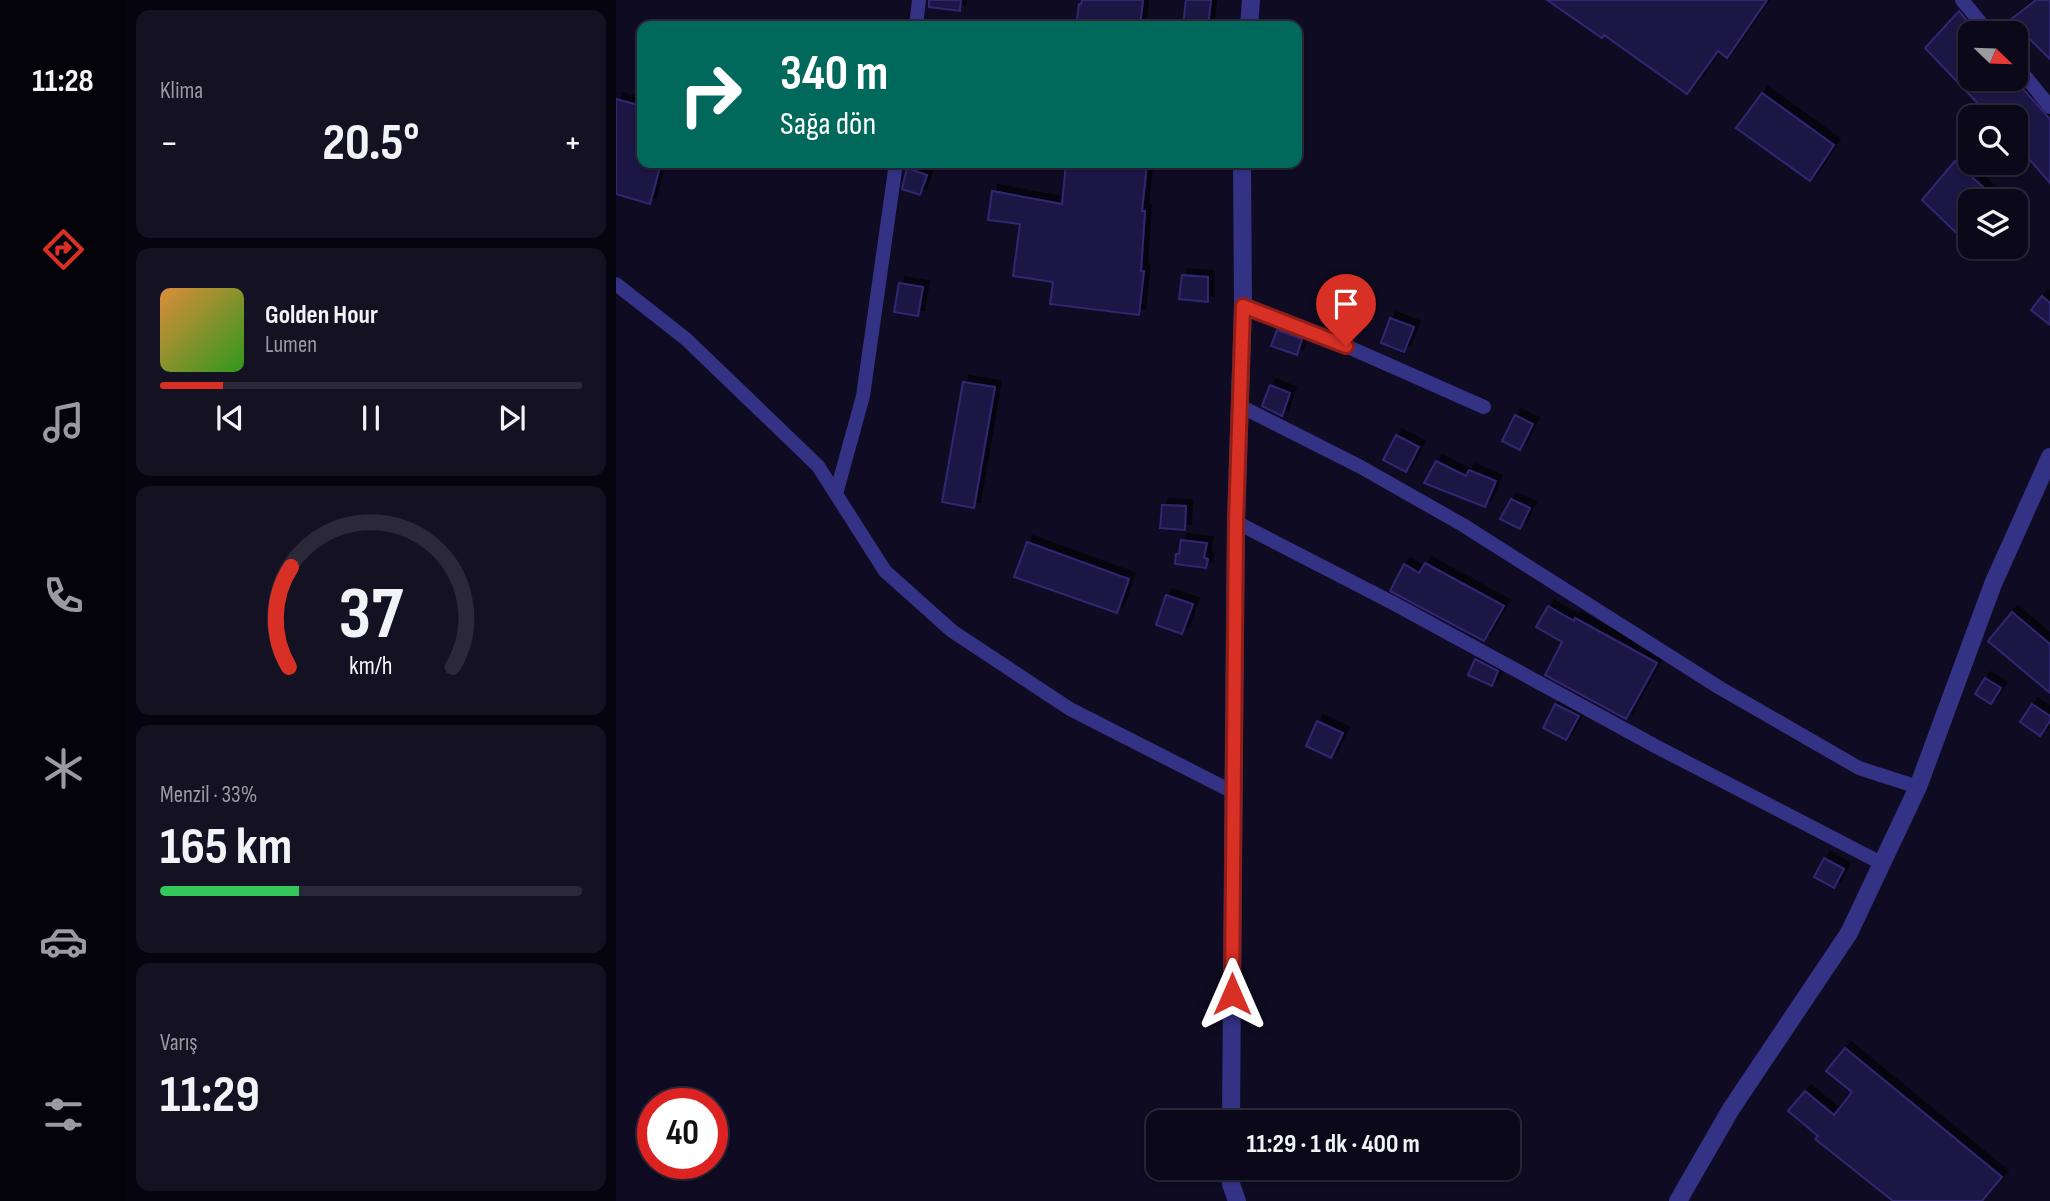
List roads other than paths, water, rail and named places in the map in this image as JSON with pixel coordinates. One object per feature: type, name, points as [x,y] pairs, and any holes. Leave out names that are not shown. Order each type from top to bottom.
[{"type":"street","points":[[917,21],[919,0]]},
{"type":"street","points":[[1249,21],[1251,0]]},
{"type":"street","points":[[1962,0],[1979,21]]},
{"type":"street","points":[[2028,80],[2050,107]]},
{"type":"street","points":[[836,494],[863,396],[895,168]]},
{"type":"street","points":[[1231,1110],[1236,522],[1243,306],[1242,168]]},
{"type":"street","points":[[616,284],[686,339],[818,466],[886,571],[952,631],[1070,709],[1233,792]]},
{"type":"street","points":[[1243,306],[1346,346],[1483,407]]},
{"type":"street","points":[[1240,405],[1359,466],[1463,525],[1720,688],[1859,768],[1917,787]]},
{"type":"street","points":[[1678,1201],[1731,1109],[1849,933],[1917,787],[1993,584],[2050,457]]},
{"type":"street","points":[[1236,522],[1882,864]]},
{"type":"street","points":[[1231,1180],[1237,1201]]}]
